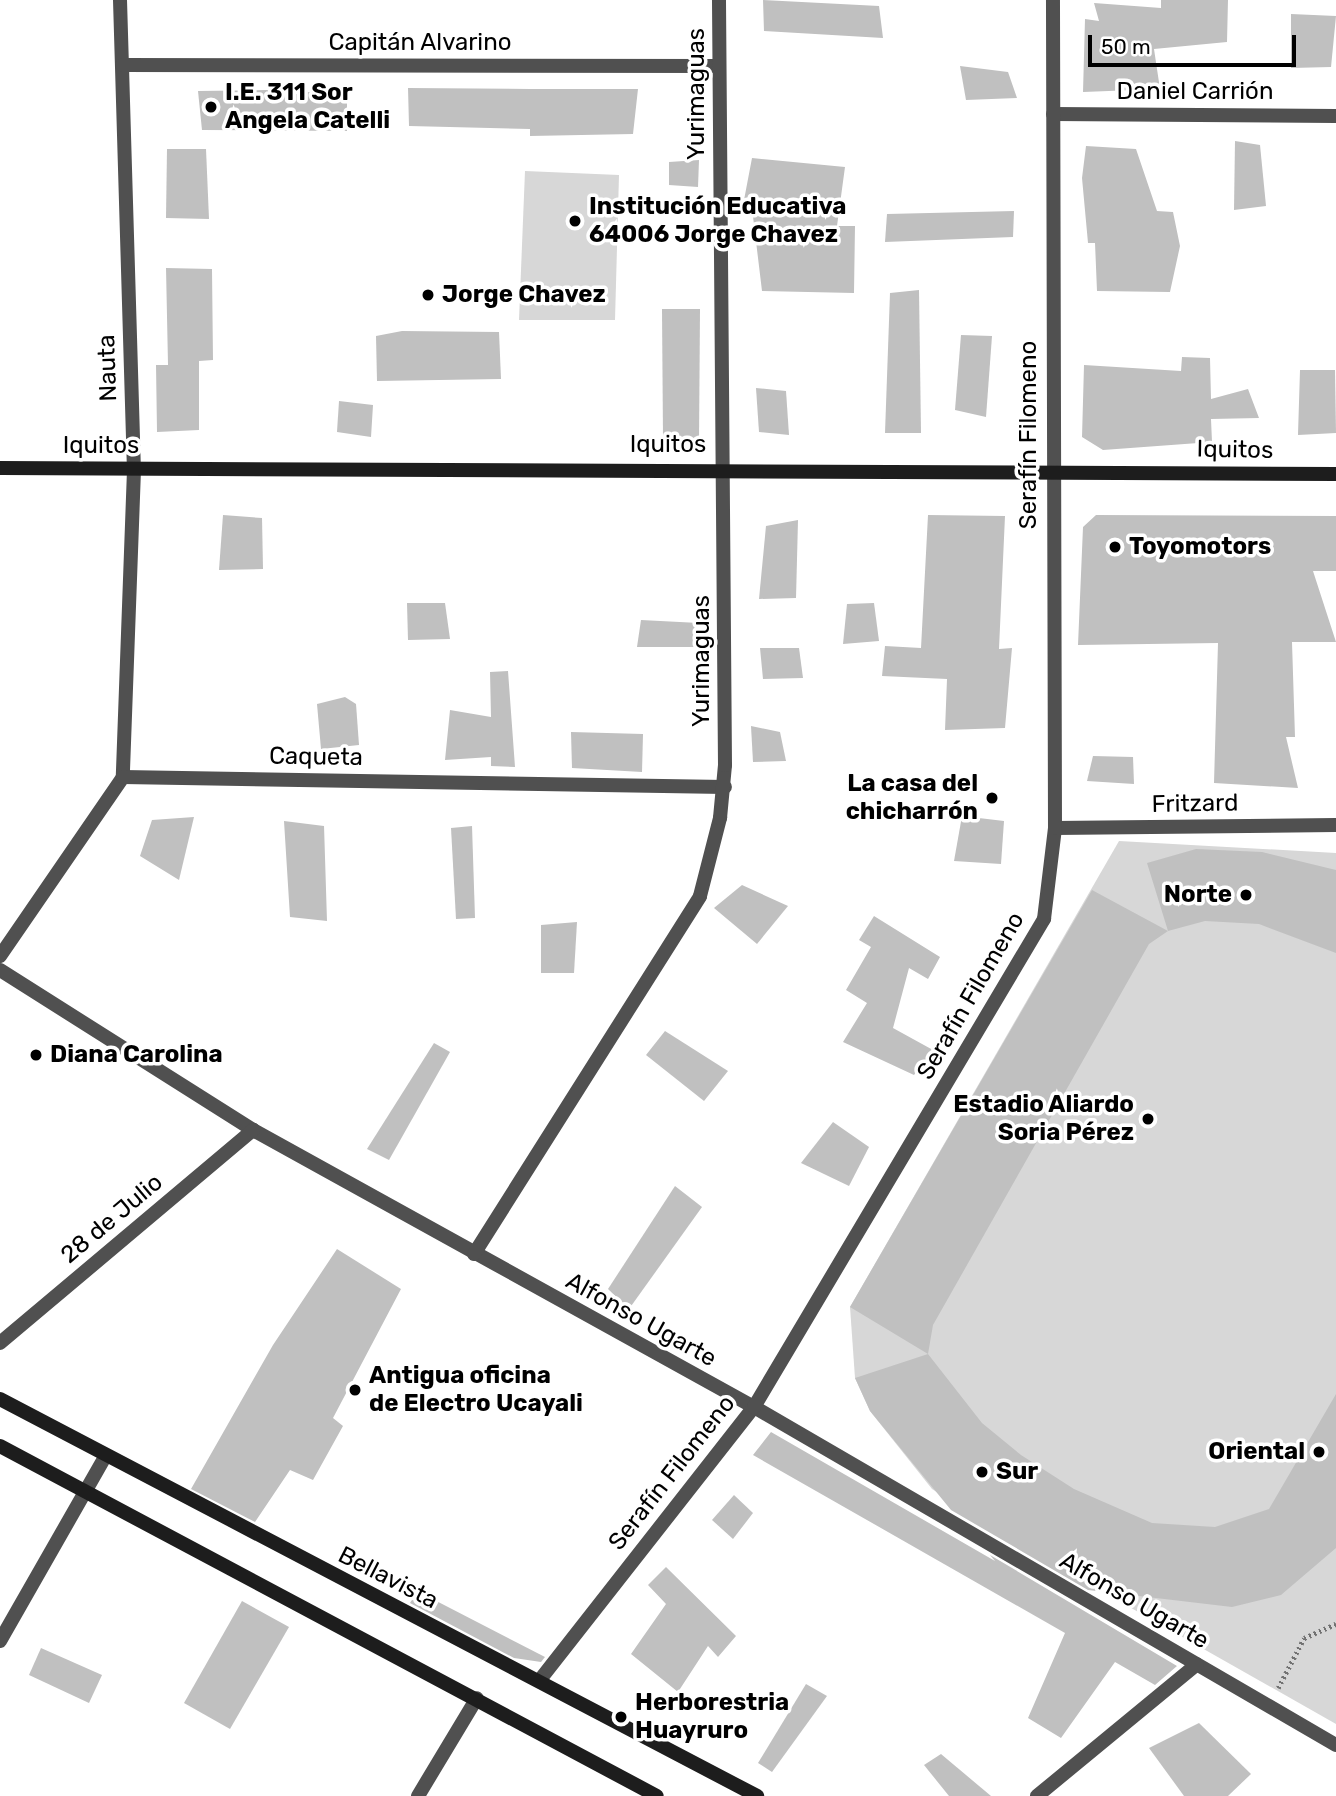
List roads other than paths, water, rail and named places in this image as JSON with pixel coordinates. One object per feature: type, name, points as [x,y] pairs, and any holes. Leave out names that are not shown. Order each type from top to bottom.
[{"type":"street","name":"Nauta","points":[[120,0],[134,470],[123,777]]},
{"type":"street","name":"Yurimaguas","points":[[474,1254],[700,896],[725,787],[719,0]]},
{"type":"street","name":"Serafín Filomeno","points":[[538,1681],[754,1407],[1044,919],[1055,828],[1051,470],[1053,0]]},
{"type":"street","name":"Capitán Alvarino","points":[[121,65],[718,66]]},
{"type":"street","name":"Daniel Carrión","points":[[1053,114],[1336,116]]},
{"type":"street","name":"Iquitos","points":[[0,468],[723,468],[1336,474]]},
{"type":"street","name":"Caqueta","points":[[123,777],[725,787]]},
{"type":"street","points":[[0,956],[123,777]]},
{"type":"street","name":"Fritzard","points":[[1055,828],[1336,825]]},
{"type":"street","name":"Alfonso Ugarte","points":[[0,970],[253,1130],[754,1407],[1336,1745]]},
{"type":"street","name":"28 de Julio","points":[[0,1343],[253,1130]]},
{"type":"street","name":"Bellavista","points":[[0,1399],[105,1457],[757,1796]]},
{"type":"street","points":[[0,1446],[85,1494],[477,1698],[657,1796]]},
{"type":"street","points":[[0,1641],[105,1457]]},
{"type":"street","points":[[1037,1796],[1197,1664]]},
{"type":"street","points":[[418,1796],[477,1698]]},
{"type":"place","name":"I.E. 311 Sor Angela Catelli","points":[[211,107]]},
{"type":"place","name":"Institución Educativa 64006 Jorge Chavez","points":[[575,221]]},
{"type":"place","name":"Jorge Chavez","points":[[428,295]]},
{"type":"place","name":"Toyomotors","points":[[1115,547]]},
{"type":"place","name":"La casa del chicharrón","points":[[992,798]]},
{"type":"place","name":"Norte","points":[[1246,895]]},
{"type":"place","name":"Diana Carolina","points":[[36,1055]]},
{"type":"place","name":"Estadio Aliardo Soria Pérez","points":[[1148,1119]]},
{"type":"place","name":"Antigua oficina de Electro Ucayali","points":[[355,1390]]},
{"type":"place","name":"Oriental","points":[[1319,1452]]},
{"type":"place","name":"Sur","points":[[982,1472]]},
{"type":"place","name":"Herborestria Huayruro","points":[[621,1717]]}]
